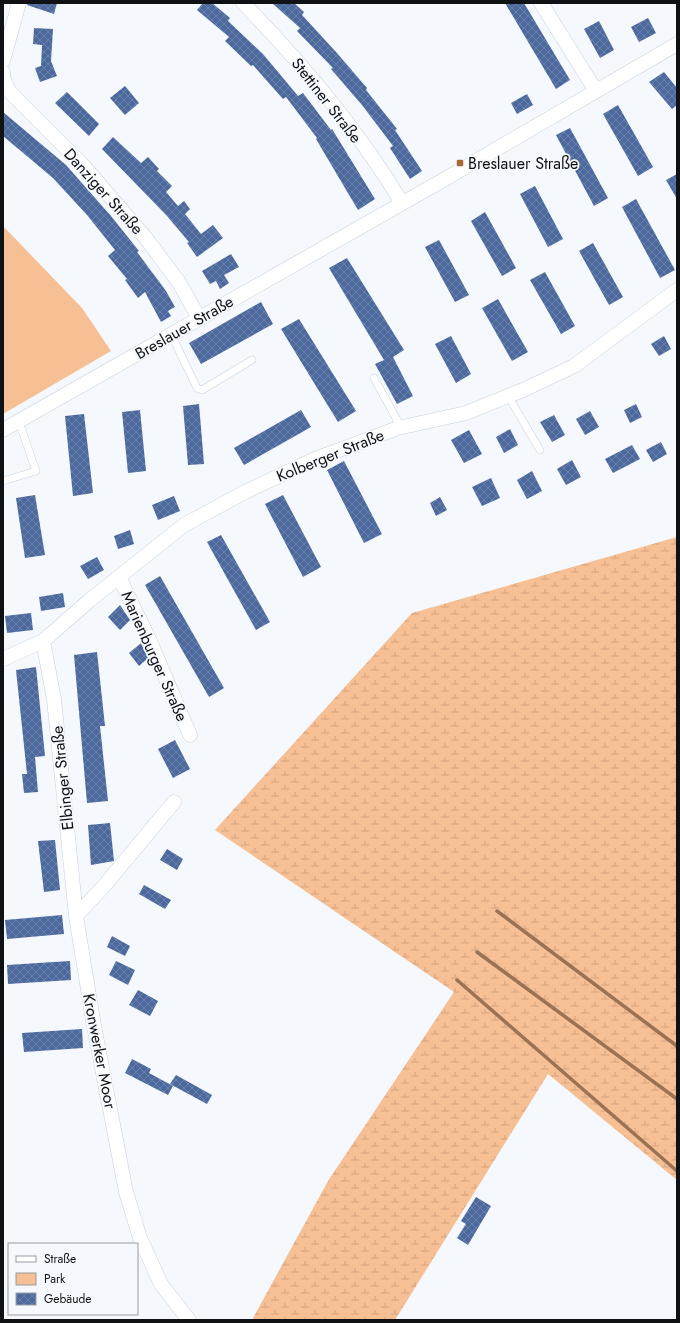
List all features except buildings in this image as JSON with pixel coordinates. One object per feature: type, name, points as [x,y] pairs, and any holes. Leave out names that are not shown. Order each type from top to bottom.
[{"type":"street","points":[[3,61],[19,3]]},
{"type":"street","name":"Stettiner Straße","points":[[243,3],[279,40],[328,96],[385,176],[402,204]]},
{"type":"street","points":[[541,3],[596,91]]},
{"type":"street","name":"Breslauer Straße","points":[[3,430],[402,204],[677,44]]},
{"type":"street","name":"Danziger Straße","points":[[3,72],[9,91],[82,164],[146,237],[178,281],[199,318]]},
{"type":"street","name":"Kolberger Straße","points":[[3,659],[43,641],[184,525],[245,492],[315,459],[401,427],[466,413],[574,366],[675,294]]},
{"type":"street","name":"Marienburger Straße","points":[[119,577],[149,639],[190,736]]},
{"type":"street","name":"Elbinger Straße","points":[[43,641],[54,699],[76,916]]},
{"type":"street","points":[[76,916],[104,886],[174,802]]},
{"type":"street","name":"Kronwerker Moor","points":[[76,916],[94,1026],[126,1192],[140,1238],[160,1284],[189,1320]]},
{"type":"lane","points":[[172,334],[197,388],[202,390],[252,360]]},
{"type":"lane","points":[[374,378],[401,427]]},
{"type":"lane","points":[[508,396],[540,450]]},
{"type":"lane","points":[[3,481],[36,470],[19,422]]},
{"type":"green space","points":[[3,226],[82,308],[111,351],[3,414]]},
{"type":"green space","points":[[677,537],[677,1180],[548,1074],[395,1320],[252,1320],[328,1181],[454,992],[215,830],[412,613]]},
{"type":"waterway","points":[[497,911],[677,1046]]},
{"type":"waterway","points":[[477,952],[677,1099]]},
{"type":"waterway","points":[[457,980],[677,1171]]},
{"type":"place","name":"Breslauer Straße","points":[[460,163]]}]
